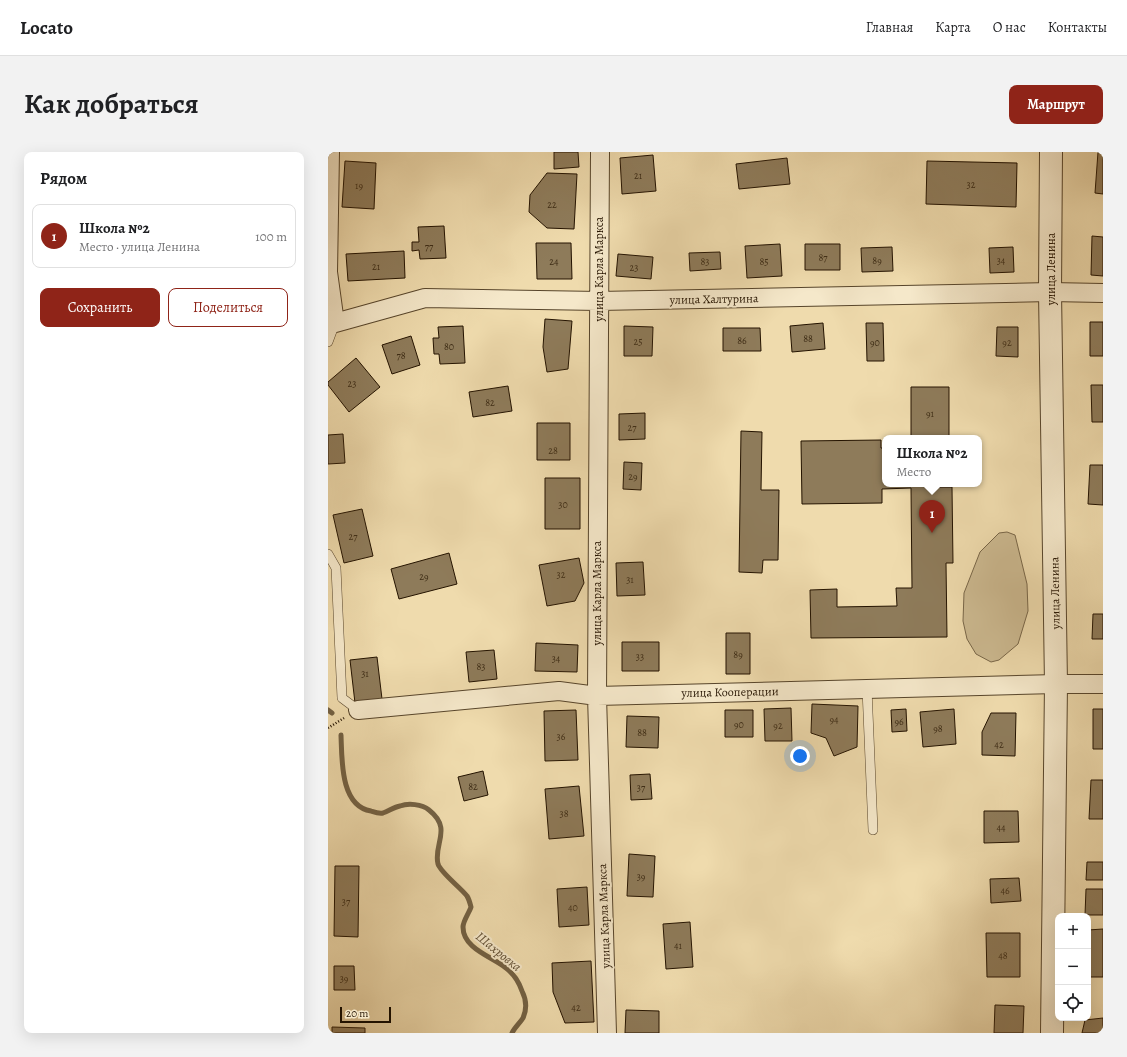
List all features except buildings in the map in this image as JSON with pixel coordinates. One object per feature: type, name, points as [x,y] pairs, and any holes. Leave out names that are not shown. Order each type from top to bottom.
[{"type":"street","points":[[330,152],[328,272],[331,323]]},
{"type":"street","name":"улица Карла Маркса","points":[[600,152],[597,696],[607,1033]]},
{"type":"street","name":"улица Ленина","points":[[1051,152],[1050,292],[1056,684],[1052,1033]]},
{"type":"street","name":"улица Халтурина","points":[[331,323],[425,298],[599,301],[1050,292],[1103,293]]},
{"type":"street","name":"улица Кооперации","points":[[358,710],[559,692],[597,696],[1103,684]]},
{"type":"lane","points":[[328,342],[331,323]]},
{"type":"lane","points":[[328,554],[336,568],[342,698],[358,710]]},
{"type":"lane","points":[[867,689],[873,830]]},
{"type":"shaded area","points":[[1007,532],[1015,535],[1027,584],[1028,611],[1018,644],[999,660],[991,662],[976,654],[967,639],[963,621],[964,593],[980,552],[999,533]]},
{"type":"waterway","name":"Шахровка","points":[[328,710],[332,713]]},
{"type":"waterway","name":"Шахровка","points":[[341,735],[343,768],[348,791],[353,800],[361,807],[381,813],[396,807],[411,804],[423,806],[436,817],[440,824],[441,830],[437,857],[438,864],[443,872],[467,896],[471,907],[463,925],[464,935],[473,947],[506,968],[518,981],[523,994],[526,1004],[524,1015],[512,1033]]},
{"type":"place","name":"Школа №2","points":[[932,533]]}]
